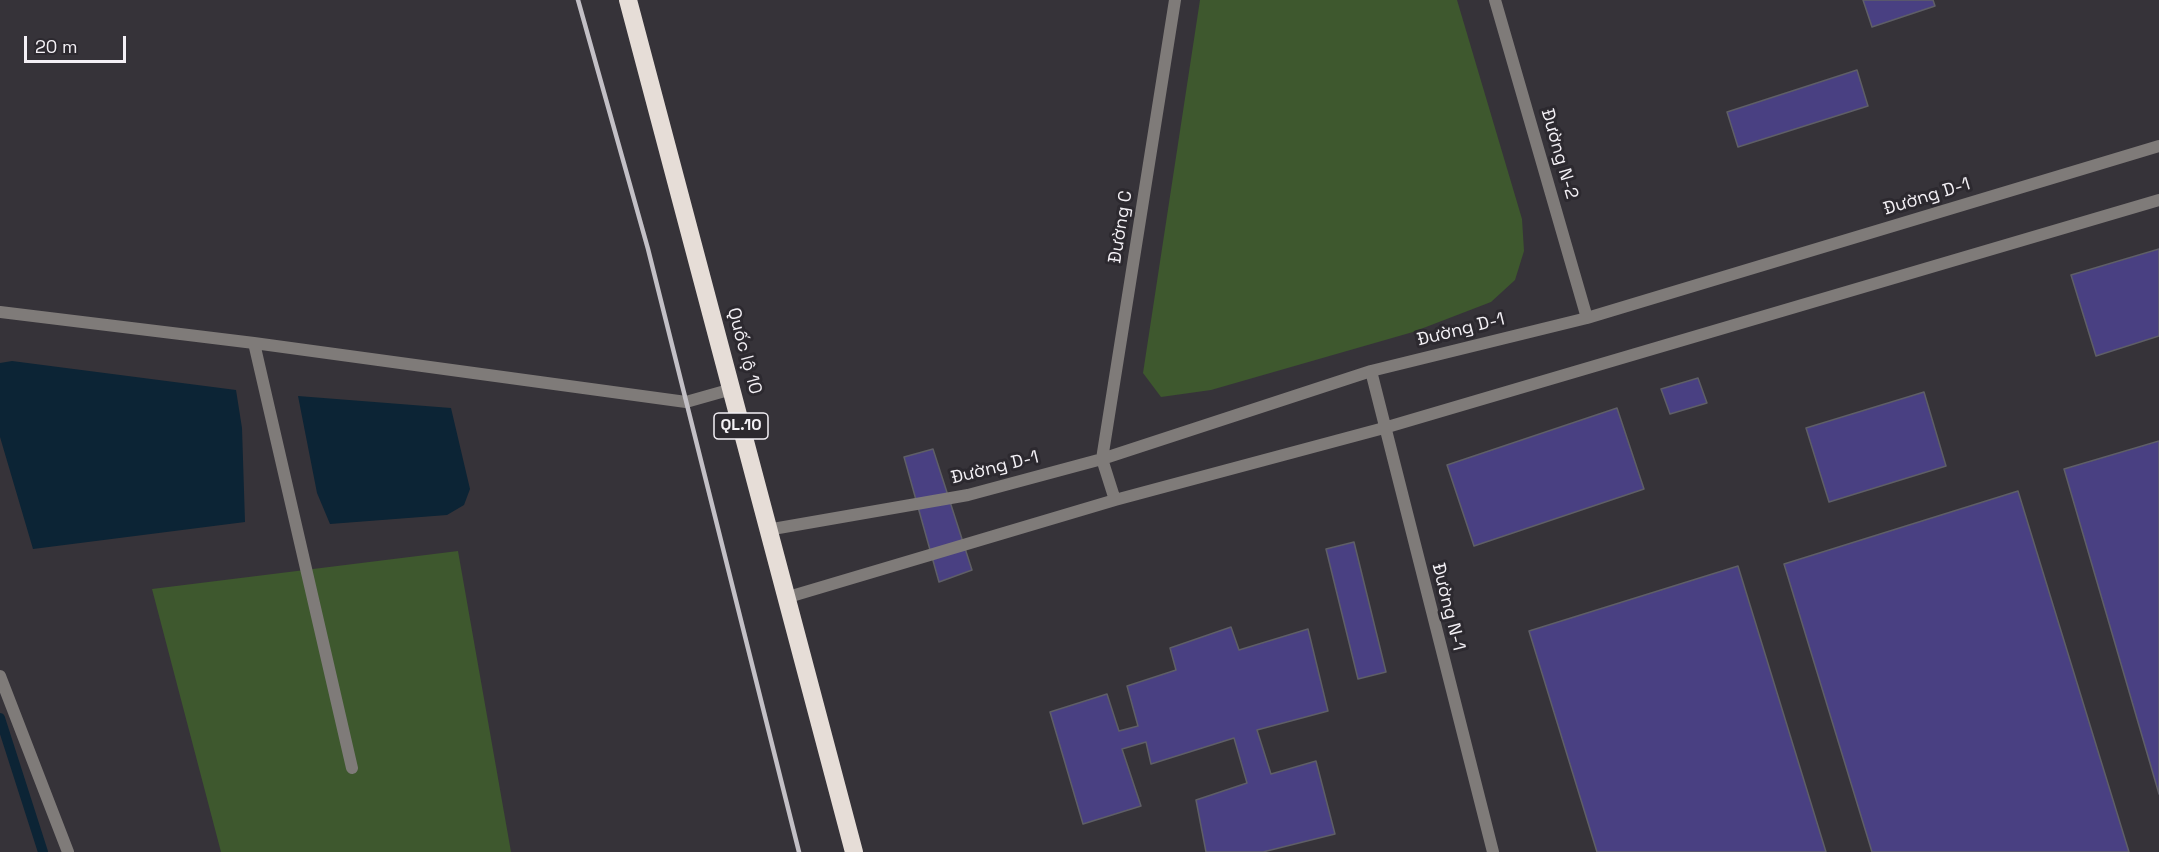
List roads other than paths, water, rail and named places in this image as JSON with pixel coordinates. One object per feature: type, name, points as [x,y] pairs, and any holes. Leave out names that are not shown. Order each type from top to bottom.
[{"type":"highway","name":"Quốc lộ 10","points":[[628,0],[854,852]]},
{"type":"street","name":"Đường C","points":[[1102,459],[1175,0]]},
{"type":"street","name":"Đường N-2","points":[[1495,0],[1587,318]]},
{"type":"street","name":"Đường D-1","points":[[767,530],[968,495],[1102,459],[1371,371],[1587,318],[2159,146]]},
{"type":"street","points":[[785,598],[1114,500],[1384,428],[2159,200]]},
{"type":"street","points":[[0,312],[254,343],[686,402],[732,388]]},
{"type":"street","points":[[254,343],[352,768]]},
{"type":"street","name":"Đường N-1","points":[[1371,371],[1493,852]]},
{"type":"street","points":[[1102,459],[1114,500]]},
{"type":"street","points":[[0,676],[68,852]]},
{"type":"water","points":[[12,361],[236,390],[242,428],[245,522],[33,549],[0,437],[0,363]]},
{"type":"water","points":[[298,396],[451,408],[470,489],[464,505],[447,515],[330,524],[317,493]]},
{"type":"waterway","points":[[0,718],[43,852]]},
{"type":"railway","points":[[578,0],[648,249],[799,852]]}]
